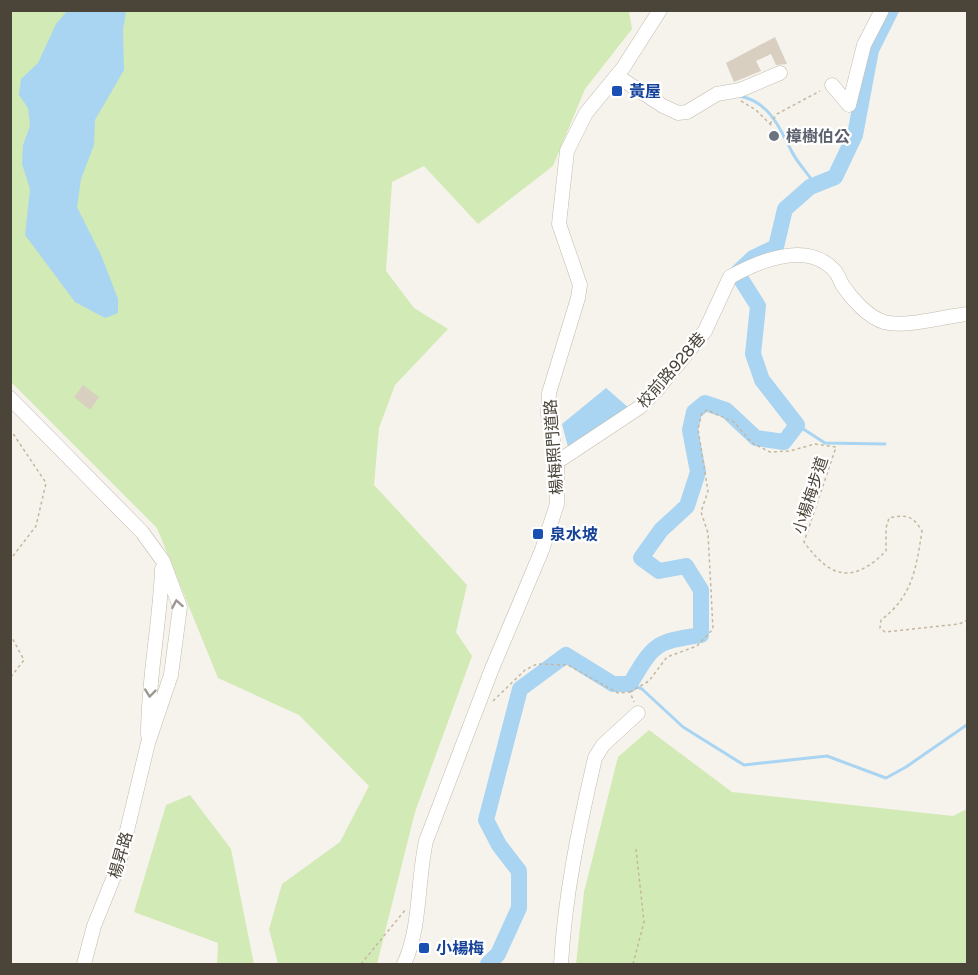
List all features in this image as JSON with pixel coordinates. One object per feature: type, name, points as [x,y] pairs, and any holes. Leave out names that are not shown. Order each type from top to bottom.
[{"type":"street","name":"楊梅照門道路","points":[[404,964],[413,943],[417,896],[426,841],[491,671],[543,550],[557,504],[557,462],[548,414],[549,393],[580,285],[559,224],[567,151],[586,113],[617,76],[660,10]]},
{"type":"street","points":[[832,84],[849,105],[864,45],[882,10]]},
{"type":"street","points":[[617,76],[663,106],[678,112],[687,112],[701,102],[731,95],[780,73]]},
{"type":"street","name":"校前路928巷","points":[[557,462],[640,407],[656,391],[705,331],[736,273],[792,254],[820,260],[834,270],[856,301],[871,315],[885,322],[903,323],[968,314]]},
{"type":"street","points":[[10,398],[142,532],[163,561],[180,607],[171,675],[148,742]]},
{"type":"street","points":[[148,742],[148,706],[161,602],[163,561]]},
{"type":"street","points":[[561,964],[564,914],[574,846],[595,758],[603,745],[638,713]]},
{"type":"street","name":"楊昇路","points":[[84,964],[94,926],[119,864],[148,742]]},
{"type":"path","points":[[770,124],[777,114],[832,84]]},
{"type":"path","name":"小楊梅步道","points":[[630,692],[649,681],[667,657],[697,646],[713,629],[708,533],[701,512],[708,491],[698,429],[702,413],[708,410],[734,422],[752,443],[770,452],[790,451],[815,444],[836,447],[804,542],[826,567],[852,574],[863,570],[885,551],[889,518],[903,515],[914,519],[922,531],[918,563],[901,604],[881,620],[880,628],[885,632],[968,621]]},
{"type":"path","points":[[10,429],[46,483],[36,526],[10,560]]},
{"type":"path","points":[[10,634],[24,660],[10,678]]},
{"type":"path","points":[[490,704],[525,670],[537,664],[568,665],[618,693],[630,692],[638,713]]},
{"type":"path","points":[[633,964],[645,922],[636,849]]},
{"type":"path","points":[[361,964],[417,896]]},
{"type":"green space","points":[[10,11],[629,11],[632,29],[585,89],[553,166],[478,224],[424,166],[392,182],[386,271],[414,308],[448,329],[395,385],[379,428],[374,485],[467,585],[456,632],[472,656],[415,812],[377,964],[278,964],[269,929],[282,884],[340,842],[369,786],[299,715],[218,678],[157,528],[11,382]]},
{"type":"green space","points":[[649,730],[732,792],[953,816],[967,809],[967,964],[576,964],[584,892],[618,757]]},
{"type":"green space","points":[[190,795],[231,849],[254,964],[217,964],[218,943],[134,912],[166,805]]},
{"type":"water","points":[[68,10],[126,11],[123,30],[124,70],[95,120],[94,145],[81,179],[77,207],[101,255],[118,299],[118,313],[105,318],[75,302],[25,235],[30,189],[22,164],[23,145],[30,126],[28,108],[19,95],[21,79],[38,63],[56,24]]},
{"type":"water","points":[[606,388],[629,408],[568,447],[562,424]]},
{"type":"building","points":[[775,37],[787,64],[776,65],[771,54],[756,61],[761,71],[734,82],[726,63]]},
{"type":"building","points":[[83,385],[99,397],[90,410],[74,397]]},
{"type":"waterway","points":[[488,964],[498,954],[519,908],[519,871],[499,845],[486,820],[520,689],[566,655],[613,684],[630,684],[645,660],[657,647],[673,640],[701,635],[701,590],[686,566],[659,571],[641,558],[661,530],[687,506],[698,472],[690,430],[694,412],[705,403],[726,410],[756,438],[784,442],[797,425],[762,380],[753,354],[758,306],[737,273],[753,258],[776,247],[785,209],[810,187],[835,177],[855,135],[871,50],[891,10]]},
{"type":"waterway","points":[[739,96],[758,103],[771,116],[796,159],[815,185]]},
{"type":"waterway","points":[[797,425],[825,443],[885,444]]},
{"type":"waterway","points":[[630,684],[642,689],[683,727],[744,765],[827,756],[886,778],[906,767],[968,724]]},
{"type":"place","name":"黃屋","points":[[617,91]]},
{"type":"place","name":"樟樹伯公","points":[[774,136]]},
{"type":"place","name":"泉水坡","points":[[538,534]]},
{"type":"place","name":"小楊梅","points":[[424,948]]}]
